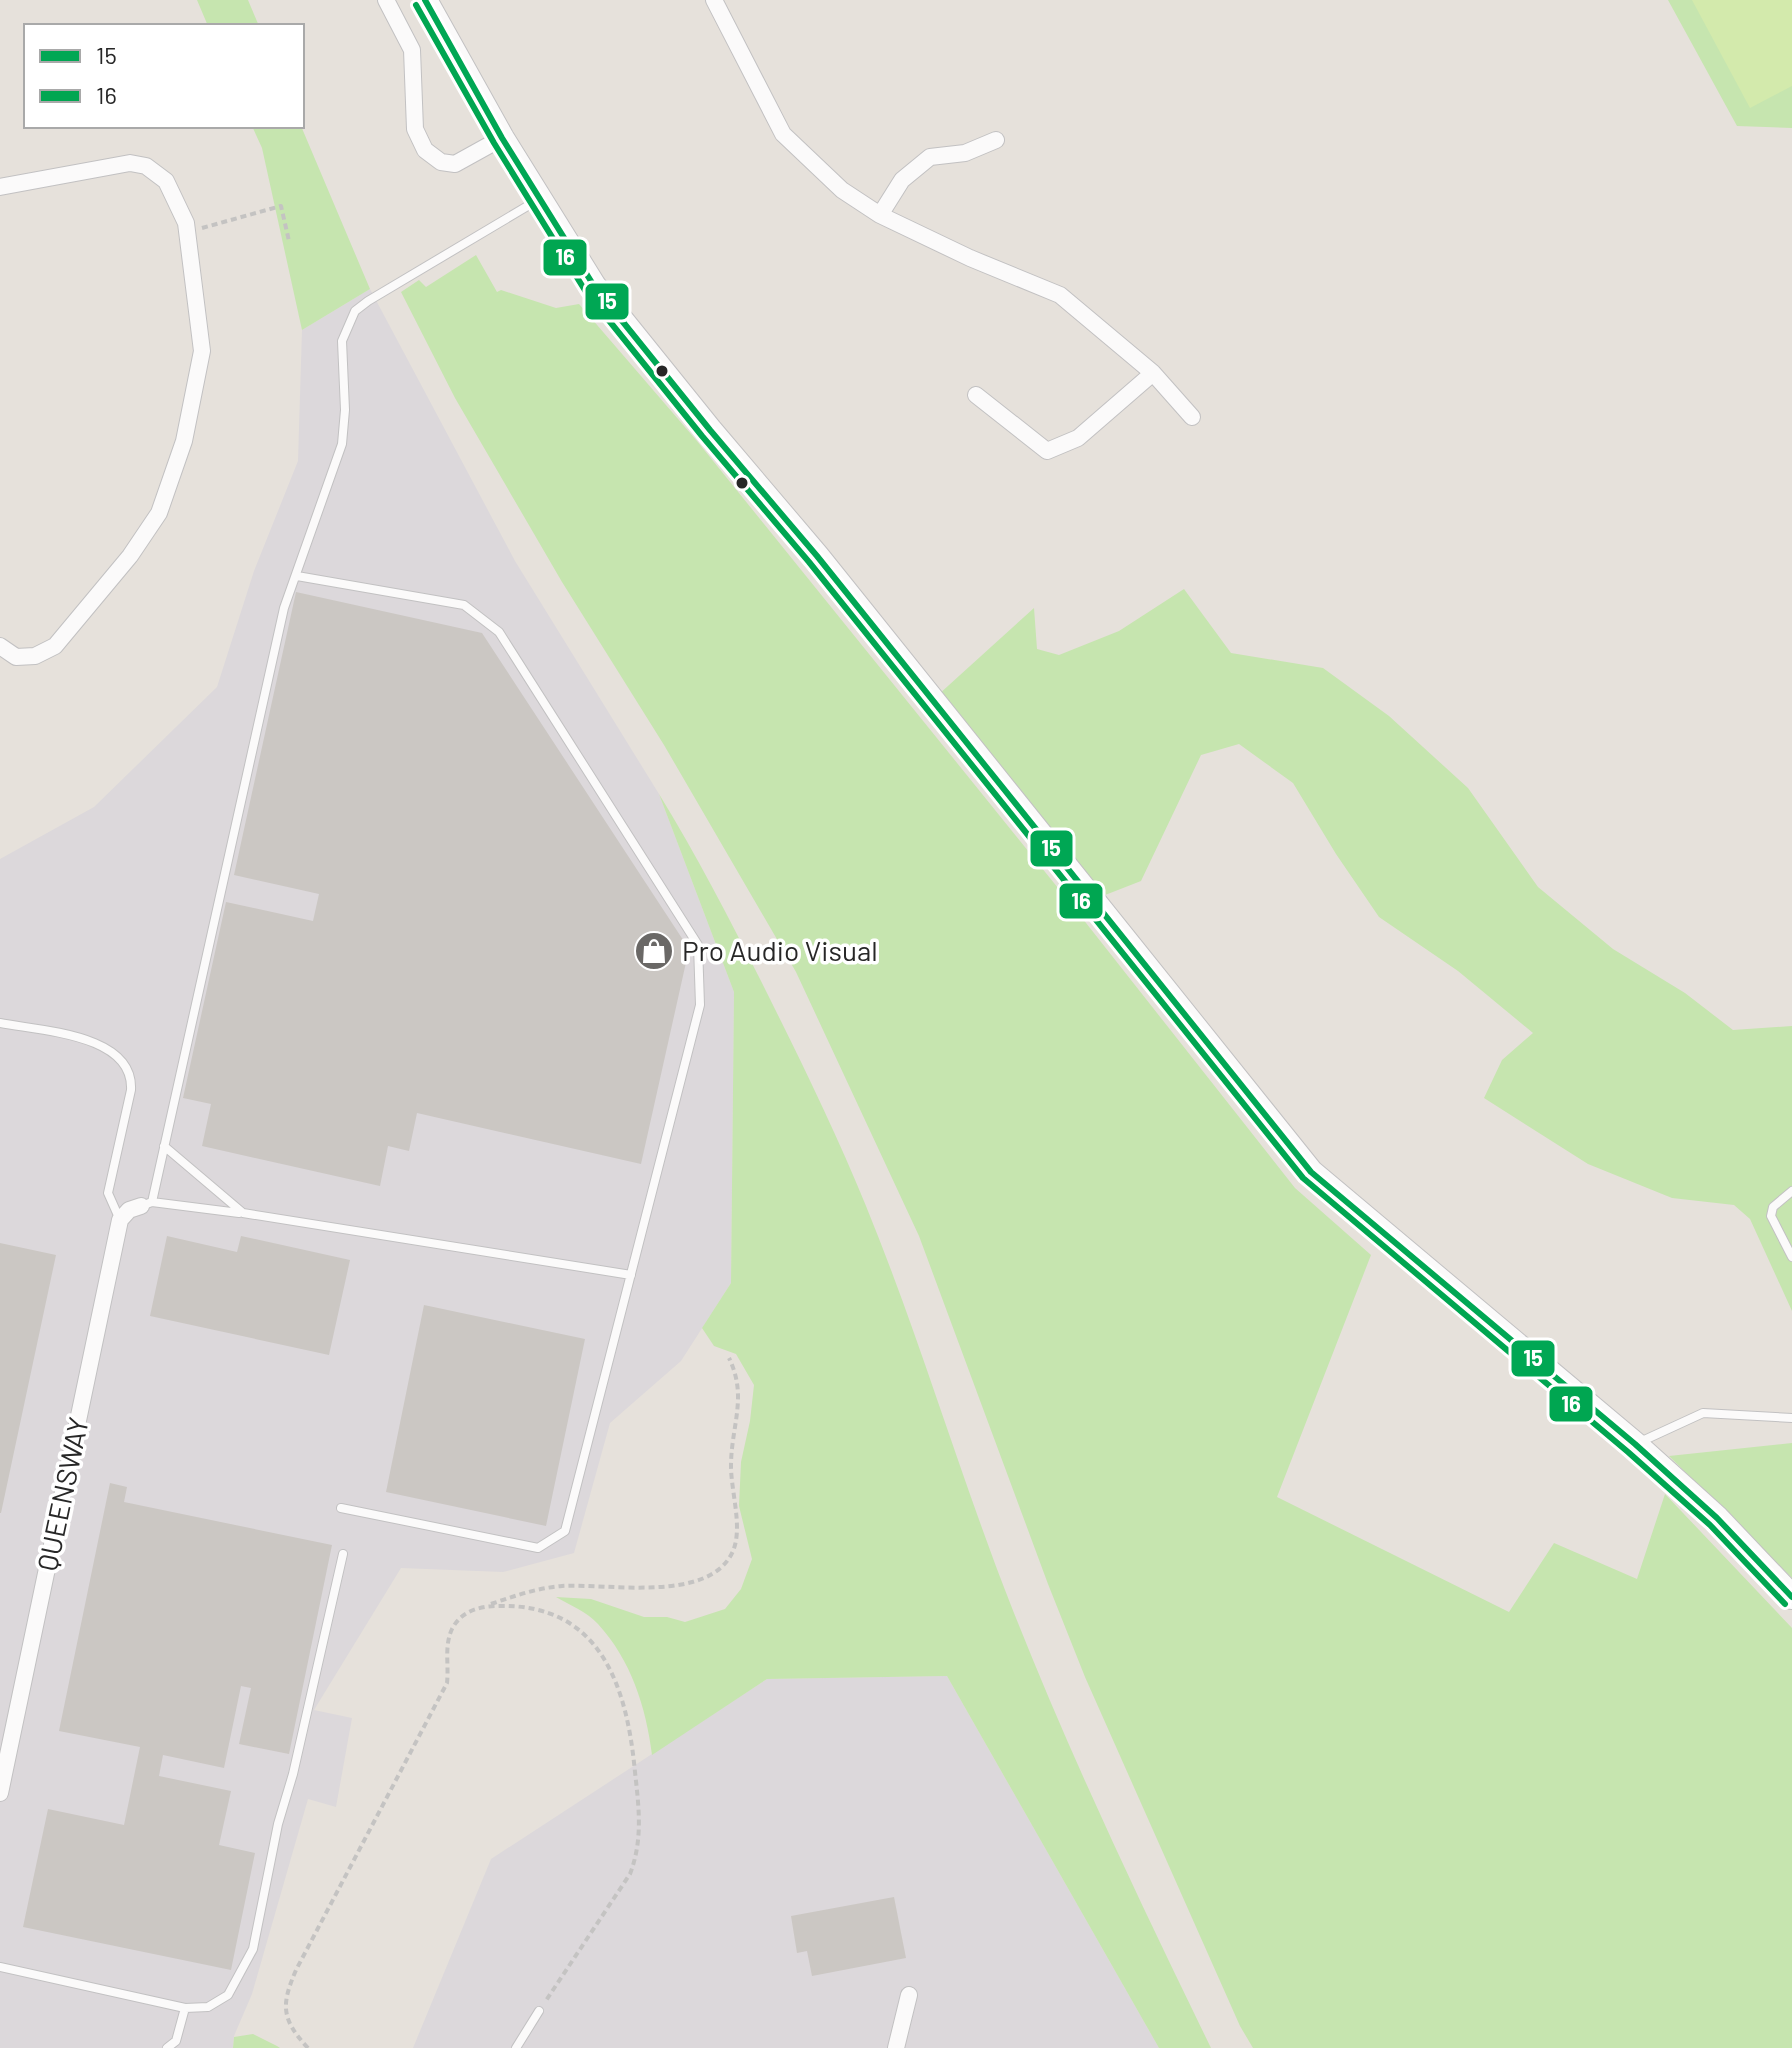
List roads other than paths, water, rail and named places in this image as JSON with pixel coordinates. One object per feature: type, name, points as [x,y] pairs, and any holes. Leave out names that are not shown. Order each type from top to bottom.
[{"type":"main road","points":[[425,0],[502,138],[594,286],[817,556],[1311,1172],[1635,1444],[1717,1518],[1792,1597]]},
{"type":"street","points":[[386,0],[412,50],[415,129],[425,150],[441,162],[455,164],[502,138]]},
{"type":"street","points":[[714,0],[783,134],[842,190],[880,215],[970,258],[1060,295],[1153,373],[1192,417]]},
{"type":"street","points":[[880,215],[902,180],[930,157],[965,153],[996,140]]},
{"type":"street","points":[[0,187],[130,163],[146,166],[166,181],[186,223],[202,351],[184,441],[159,513],[130,556],[55,646],[35,656],[16,657],[0,646]]},
{"type":"street","points":[[976,395],[1047,451],[1078,438],[1153,373]]},
{"type":"street","points":[[120,1220],[129,1210],[147,1204]]},
{"type":"street","name":"QUEENSWAY","points":[[0,1793],[120,1220]]},
{"type":"street","points":[[896,2048],[909,1995]]},
{"type":"lane","points":[[541,198],[368,301],[355,311],[349,322],[342,341],[345,410],[342,444],[284,608],[193,1024],[147,1204],[243,1213],[631,1275]]},
{"type":"lane","points":[[297,576],[464,605],[499,632],[698,945],[700,1005],[565,1531],[538,1548],[341,1508]]},
{"type":"lane","points":[[0,1023],[87,1040],[108,1048],[128,1068],[131,1090],[108,1193],[120,1220]]},
{"type":"lane","points":[[164,1146],[243,1213]]},
{"type":"lane","points":[[1792,1191],[1773,1207],[1771,1216],[1792,1257]]},
{"type":"lane","points":[[1635,1444],[1703,1413],[1792,1418]]},
{"type":"lane","points":[[0,1967],[185,2008],[208,2007],[228,1995],[253,1949],[278,1824],[293,1774],[343,1554]]},
{"type":"lane","points":[[167,2048],[176,2041],[185,2008]]},
{"type":"lane","points":[[516,2048],[539,2011]]},
{"type":"place","name":"Pro Audio Visual","points":[[654,951]]}]
